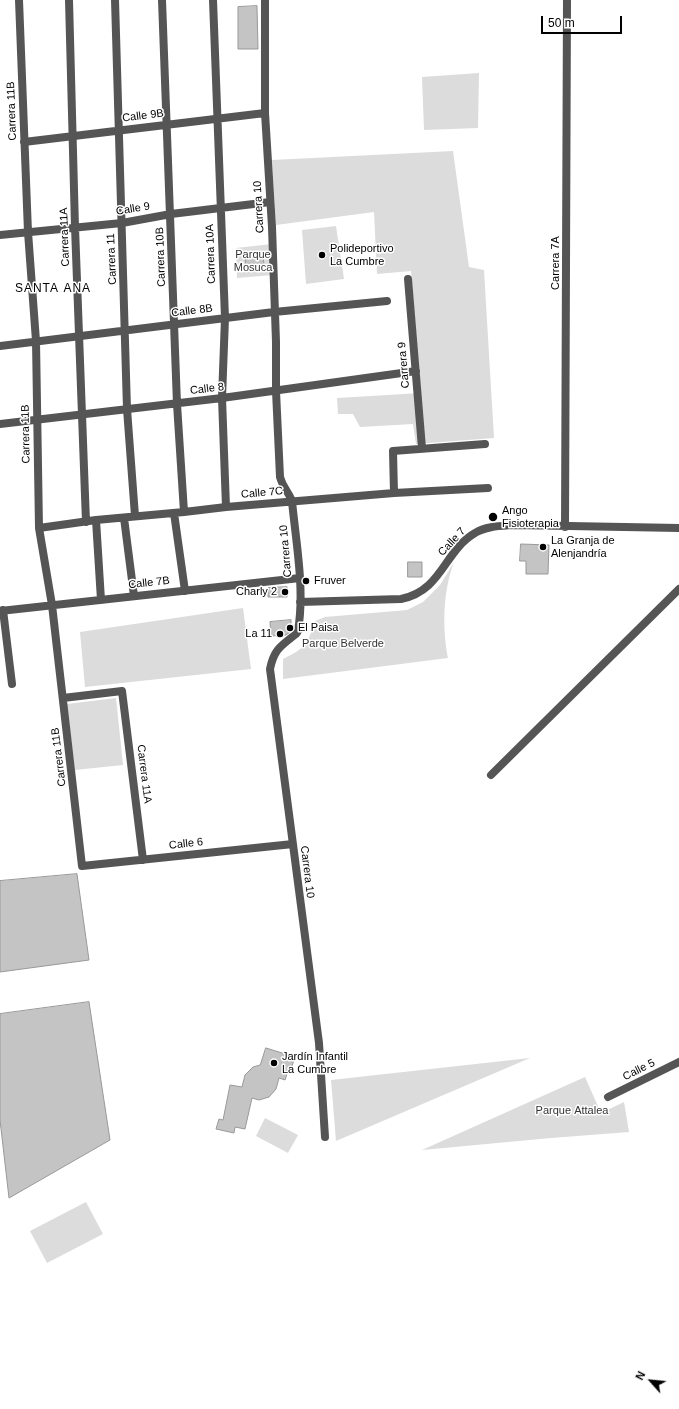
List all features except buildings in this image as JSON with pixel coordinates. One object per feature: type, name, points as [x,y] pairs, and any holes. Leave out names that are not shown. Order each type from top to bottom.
[{"type":"street","name":"Carrera 11B","points":[[19,0],[28,232],[36,341],[39,528],[52,605],[82,866]]},
{"type":"street","name":"Carrera 11A","points":[[69,0],[81,414],[86,522]]},
{"type":"street","name":"Carrera 11","points":[[115,0],[127,409],[135,516]]},
{"type":"street","name":"Carrera 10B","points":[[162,0],[177,404],[184,512]]},
{"type":"street","name":"Carrera 10A","points":[[213,0],[225,318],[222,398],[226,507]]},
{"type":"street","name":"Carrera 10","points":[[265,0],[266,113],[280,477],[283,486],[288,492],[292,501],[300,578],[298,631],[277,649],[272,657],[270,669],[318,1043],[325,1137]]},
{"type":"street","name":"Carrera 7A","points":[[565,527],[568,0]]},
{"type":"street","name":"Calle 9B","points":[[24,142],[266,113]]},
{"type":"street","name":"Calle 9","points":[[0,235],[122,223],[171,214],[270,202]]},
{"type":"street","name":"Carrera 9","points":[[408,279],[422,448]]},
{"type":"street","name":"Calle 8B","points":[[0,346],[274,312],[387,301]]},
{"type":"street","name":"Calle 8","points":[[0,424],[177,404],[416,371]]},
{"type":"street","points":[[394,493],[393,451],[485,444]]},
{"type":"street","name":"Calle 7C","points":[[39,528],[96,520],[292,501],[394,493],[488,488]]},
{"type":"street","points":[[174,513],[185,591]]},
{"type":"street","points":[[124,518],[134,596]]},
{"type":"street","points":[[96,520],[101,600]]},
{"type":"street","name":"Calle 7","points":[[300,602],[408,598],[418,594],[433,581],[458,548],[474,533],[492,527],[514,525],[679,528]]},
{"type":"street","name":"Calle 7B","points":[[2,610],[300,578]]},
{"type":"street","points":[[491,775],[679,589]]},
{"type":"street","points":[[2,610],[12,684]]},
{"type":"street","name":"Carrera 11A","points":[[63,698],[122,690],[143,860]]},
{"type":"street","name":"Calle 6","points":[[82,866],[293,844]]},
{"type":"street","name":"Calle 5","points":[[608,1097],[679,1062]]},
{"type":"green space","points":[[479,73],[478,128],[424,130],[422,77]]},
{"type":"green space","points":[[453,151],[469,267],[484,270],[494,438],[416,444],[413,424],[360,427],[353,414],[338,414],[337,398],[421,393],[411,271],[377,274],[374,212],[276,225],[272,160]]},
{"type":"green space","name":"Polideportivo La Cumbre","points":[[336,226],[344,279],[306,284],[302,230]]},
{"type":"green space","name":"Parque Mosuca","points":[[272,244],[273,275],[237,278],[236,248]]},
{"type":"green space","name":"Parque Belverde","points":[[454,562],[450,573],[446,597],[444,622],[448,658],[283,679],[283,659],[301,649],[310,636],[315,621],[325,617],[407,610],[423,602],[440,585]]},
{"type":"green space","points":[[243,608],[251,669],[85,687],[80,632]]},
{"type":"green space","points":[[116,698],[123,765],[75,770],[67,704]]},
{"type":"green space","points":[[530,1058],[336,1141],[331,1080]]},
{"type":"green space","name":"Parque Attalea","points":[[585,1077],[601,1113],[624,1102],[629,1132],[422,1150]]},
{"type":"green space","points":[[265,1118],[298,1135],[288,1153],[256,1136]]},
{"type":"green space","points":[[86,1202],[103,1234],[47,1263],[30,1231]]},
{"type":"place","name":"Polideportivo La Cumbre","points":[[322,255]]},
{"type":"place","name":"Ango Fisioterapia","points":[[493,517]]},
{"type":"place","name":"La Granja de Alenjandría","points":[[543,547]]},
{"type":"place","name":"Fruver","points":[[306,581]]},
{"type":"place","name":"Charly 2","points":[[285,592]]},
{"type":"place","name":"El Paisa","points":[[290,628]]},
{"type":"place","name":"La 11","points":[[280,634]]},
{"type":"place","name":"Jardín Infantil La Cumbre","points":[[274,1063]]},
{"type":"district","name":"SANTA ANA","points":[[53,289]]}]
